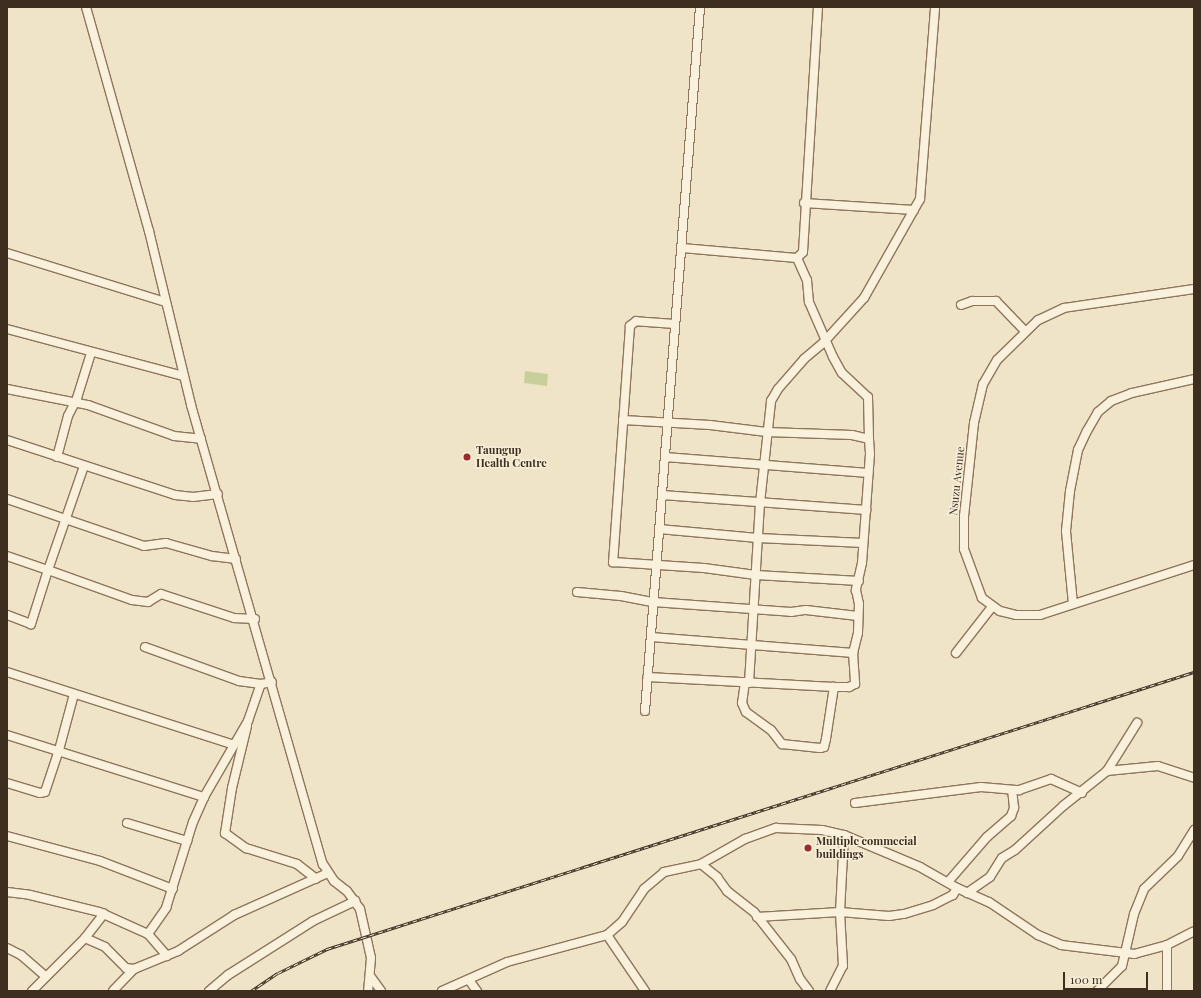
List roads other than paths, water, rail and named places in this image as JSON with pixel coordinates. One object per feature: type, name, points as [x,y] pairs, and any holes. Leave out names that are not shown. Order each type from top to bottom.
[{"type":"street","points":[[86,7],[150,231],[165,302],[201,439],[255,619],[323,864],[328,873],[355,901],[360,909],[367,937],[371,977],[368,991]]},
{"type":"street","points":[[645,711],[700,7]]},
{"type":"street","points":[[682,248],[797,258],[803,252],[804,203],[818,7]]},
{"type":"street","points":[[834,687],[826,740],[824,747],[820,748],[782,744],[771,730],[746,712],[742,703],[747,683],[752,646],[760,503],[767,432],[773,396],[804,359],[827,338],[870,290],[920,199],[924,169],[936,7]]},
{"type":"street","points":[[804,203],[914,210]]},
{"type":"street","points":[[7,253],[165,302]]},
{"type":"street","points":[[647,677],[834,687],[849,687],[855,684],[853,653],[858,616],[856,590],[859,581],[863,543],[868,473],[868,397],[842,373],[809,302],[807,280],[797,258]]},
{"type":"street","name":"Nsuzu Avenue","points":[[992,607],[982,598],[964,549],[964,516],[974,423],[983,384],[997,360],[1025,331],[1038,320],[1064,308],[1194,289]]},
{"type":"street","points":[[961,305],[972,301],[996,301],[1025,331]]},
{"type":"street","points":[[675,324],[636,321],[632,323],[611,559],[616,563],[656,567],[704,568],[756,575],[859,581]]},
{"type":"street","points":[[7,329],[91,353],[184,376]]},
{"type":"street","points":[[57,457],[91,353]]},
{"type":"street","points":[[1073,604],[1066,531],[1070,491],[1078,450],[1087,430],[1098,412],[1111,401],[1132,393],[1194,379]]},
{"type":"street","points":[[7,389],[100,409],[174,436],[201,439]]},
{"type":"street","points":[[623,420],[667,422],[767,432],[852,435],[869,439]]},
{"type":"street","points":[[7,440],[175,495],[193,498],[218,494]]},
{"type":"street","points":[[665,457],[763,466],[868,473]]},
{"type":"street","points":[[7,615],[31,624],[84,466]]},
{"type":"street","points":[[662,495],[866,510]]},
{"type":"street","points":[[7,499],[144,546],[166,543],[212,556],[236,559]]},
{"type":"street","points":[[659,529],[758,538],[863,543]]},
{"type":"street","points":[[7,556],[132,600],[148,602],[161,594],[234,618],[255,619]]},
{"type":"street","points":[[956,653],[992,607],[1016,615],[1040,615],[1194,565]]},
{"type":"street","points":[[577,592],[627,597],[653,602],[791,612],[806,610],[858,616]]},
{"type":"street","points":[[651,637],[853,653]]},
{"type":"street","points":[[145,647],[239,681],[261,684],[272,682]]},
{"type":"street","points":[[7,672],[74,694],[138,712],[234,745]]},
{"type":"street","points":[[261,684],[248,721],[232,788],[225,833],[246,848],[297,864],[316,879]]},
{"type":"street","points":[[7,783],[40,793],[44,792],[59,750],[74,694]]},
{"type":"street","points":[[148,934],[166,908],[187,841],[204,797],[248,721]]},
{"type":"street","points":[[967,893],[990,877],[1002,858],[1015,850],[1054,813],[1082,793],[1107,771],[1137,724]]},
{"type":"street","points":[[7,735],[59,750],[204,797]]},
{"type":"street","points":[[1107,771],[1158,766],[1194,778]]},
{"type":"street","points":[[855,803],[969,788],[995,787],[1012,790],[1026,789],[1052,779],[1082,793]]},
{"type":"street","points":[[948,882],[987,837],[1010,816],[1014,808],[1012,790]]},
{"type":"street","points":[[127,824],[187,841]]},
{"type":"street","points":[[442,991],[507,962],[576,941],[607,935],[622,922],[644,889],[657,876],[671,869],[701,864],[745,839],[776,828],[822,830],[844,835],[920,867],[957,888],[996,906],[1051,942],[1125,954],[1147,952],[1167,945],[1194,931]]},
{"type":"street","points":[[1097,991],[1119,972],[1124,962],[1141,895],[1178,856],[1194,830]]},
{"type":"street","points":[[830,991],[843,966],[840,912],[844,835]]},
{"type":"street","points":[[7,836],[100,861],[173,889]]},
{"type":"street","points":[[701,864],[757,917],[791,959],[800,980],[809,991]]},
{"type":"street","points":[[113,991],[134,969],[167,956],[190,944],[234,915],[328,873]]},
{"type":"street","points":[[757,917],[840,912],[890,916],[904,914],[933,905],[953,895],[957,888]]},
{"type":"street","points":[[7,892],[30,895],[104,914],[148,934],[167,956]]},
{"type":"street","points":[[209,991],[228,975],[313,921],[355,901]]},
{"type":"street","points":[[32,991],[45,976],[85,938],[104,914]]},
{"type":"street","points":[[607,935],[645,991]]},
{"type":"street","points":[[85,938],[105,947],[126,968],[134,969]]},
{"type":"street","points":[[1167,945],[1167,991]]},
{"type":"street","points":[[7,948],[22,955],[45,976]]},
{"type":"street","points":[[371,977],[381,991]]},
{"type":"street","points":[[469,980],[477,991]]},
{"type":"railway","points":[[251,991],[278,973],[327,949],[1194,672]]},
{"type":"place","name":"Taungup Health Centre","points":[[467,457]]},
{"type":"place","name":"Multiple commecial buildings","points":[[808,848]]}]
